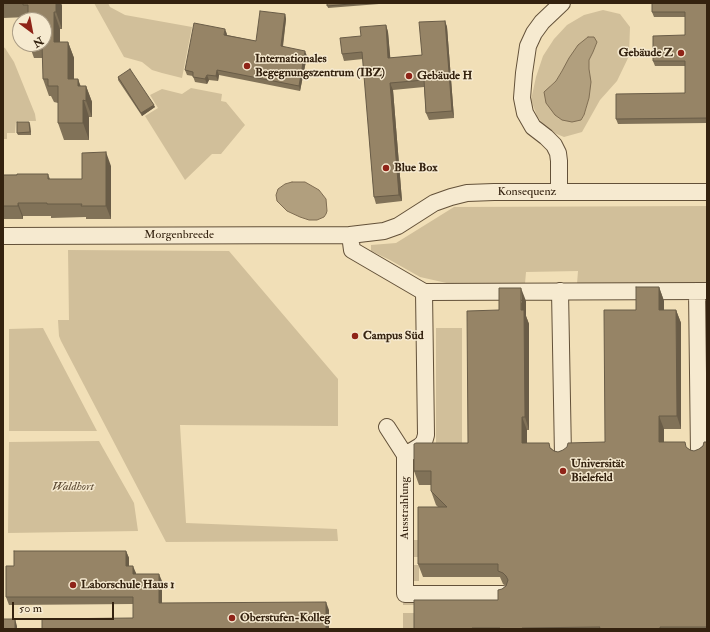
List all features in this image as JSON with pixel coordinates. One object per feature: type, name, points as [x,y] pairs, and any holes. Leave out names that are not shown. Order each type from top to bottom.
[{"type":"street","points":[[559,192],[558,153],[550,140],[533,127],[525,113],[522,98],[528,46],[534,33],[542,22],[562,3]]},
{"type":"street","name":"Konsequenz","points":[[353,235],[384,231],[398,226],[434,203],[467,193],[707,192]]},
{"type":"street","points":[[353,235],[352,250],[424,292],[702,291],[699,455]]},
{"type":"street","name":"Morgenbreede","points":[[3,236],[353,235]]},
{"type":"street","points":[[560,291],[562,456]]},
{"type":"street","points":[[387,427],[404,455],[424,442],[426,435],[424,292]]},
{"type":"street","name":"Ausstrahlung","points":[[404,455],[405,594],[503,594]]},
{"type":"green space","points":[[94,3],[108,3],[110,7],[125,15],[192,27],[182,78],[152,70],[142,62],[124,57]]},
{"type":"green space","points":[[603,10],[620,14],[630,27],[629,56],[617,81],[600,100],[582,132],[564,137],[547,130],[537,116],[531,100],[536,77],[543,56],[554,39],[567,25],[584,15]],"holes":[[[597,42],[589,60],[589,98],[584,116],[581,120],[550,86],[556,81],[562,71]]]},
{"type":"green space","points":[[3,47],[14,62],[35,114],[36,121],[16,121],[15,133],[7,133],[7,139],[3,139]]},
{"type":"green space","points":[[191,88],[222,94],[221,101],[226,102],[245,125],[221,154],[212,154],[185,180],[145,116],[158,108],[150,95],[162,89],[182,94]]},
{"type":"green space","points":[[707,206],[707,284],[577,284],[578,271],[526,272],[525,284],[451,284],[420,277],[371,251],[371,245],[396,243],[454,207]]},
{"type":"green space","points":[[68,250],[229,251],[338,379],[338,426],[180,425],[186,523],[337,529],[338,541],[166,542],[59,336],[58,320],[69,320]]},
{"type":"green space","points":[[43,328],[97,431],[9,431],[9,329]]},
{"type":"green space","points":[[436,328],[462,328],[462,452],[436,452]]},
{"type":"green space","name":"Waldhort","points":[[99,441],[134,503],[138,531],[8,533],[9,442]]},
{"type":"shaded area","points":[[588,37],[594,37],[597,42],[589,60],[591,82],[589,98],[584,115],[581,120],[572,122],[562,120],[555,115],[546,103],[544,92],[556,81],[578,45]]},
{"type":"shaded area","points":[[292,182],[305,182],[319,190],[326,199],[327,211],[324,217],[317,220],[309,220],[300,217],[287,211],[277,201],[276,195],[278,189],[285,184]]},
{"type":"building","points":[[23,3],[56,3],[56,12],[54,12],[54,42],[68,42],[68,79],[78,79],[78,86],[86,86],[86,101],[83,100],[83,123],[58,123],[58,86],[48,86],[48,79],[43,79],[42,52],[52,52],[52,12],[28,12],[28,5],[23,5]]},
{"type":"building","points":[[327,3],[362,3],[327,6]]},
{"type":"building","name":"Gebäude Z","points":[[652,3],[707,3],[707,118],[616,119],[616,94],[685,93],[685,61],[653,61],[653,36],[685,35],[685,12],[652,12]]},
{"type":"building","name":"Internationales Begegnungszentrum (IBZ)","points":[[260,11],[285,14],[281,46],[305,51],[299,86],[217,70],[216,76],[207,75],[205,79],[193,77],[193,72],[185,70],[194,23],[225,29],[224,35],[256,41]]},
{"type":"building","name":"Gebäude H","points":[[445,21],[452,111],[426,113],[424,80],[390,83],[399,195],[374,197],[362,52],[342,54],[340,38],[361,36],[360,27],[386,25],[388,58],[422,55],[419,22]]},
{"type":"building","points":[[130,69],[154,105],[141,113],[118,77]]},
{"type":"building","points":[[17,122],[29,122],[30,132],[17,133]]},
{"type":"building","points":[[106,152],[106,206],[18,203],[18,206],[3,206],[3,175],[48,174],[48,179],[82,179],[82,153]]},
{"type":"building","name":"Universität Bielefeld","points":[[636,287],[659,287],[659,310],[676,310],[677,416],[659,416],[659,442],[685,442],[686,447],[694,451],[703,446],[704,442],[707,442],[707,627],[660,627],[660,629],[599,629],[600,627],[414,629],[414,600],[498,600],[498,590],[506,586],[508,580],[503,573],[498,571],[498,564],[418,564],[418,507],[447,507],[431,491],[431,471],[414,471],[414,444],[468,443],[467,311],[499,310],[499,288],[521,288],[521,310],[524,310],[525,417],[522,417],[522,443],[549,443],[550,448],[558,452],[567,447],[568,443],[605,442],[604,310],[636,310]]},
{"type":"building","points":[[14,551],[126,551],[126,566],[133,566],[133,574],[159,574],[159,603],[326,602],[326,629],[42,629],[42,619],[133,618],[133,597],[6,597],[6,566],[14,566]]},
{"type":"building","points":[[3,619],[15,619],[15,629],[3,629]]},
{"type":"tunnel","points":[[411,629],[411,548],[439,548]]},
{"type":"place","name":"Gebäude Z","points":[[681,53]]},
{"type":"place","name":"Internationales Begegnungszentrum (IBZ)","points":[[247,66]]},
{"type":"place","name":"Gebäude H","points":[[409,76]]},
{"type":"place","name":"Blue Box","points":[[386,168]]},
{"type":"place","name":"Campus Süd","points":[[355,336]]},
{"type":"place","name":"Universität Bielefeld","points":[[563,471]]},
{"type":"place","name":"Laborschule Haus 1","points":[[73,585]]},
{"type":"place","name":"Oberstufen-Kolleg","points":[[232,618]]}]
